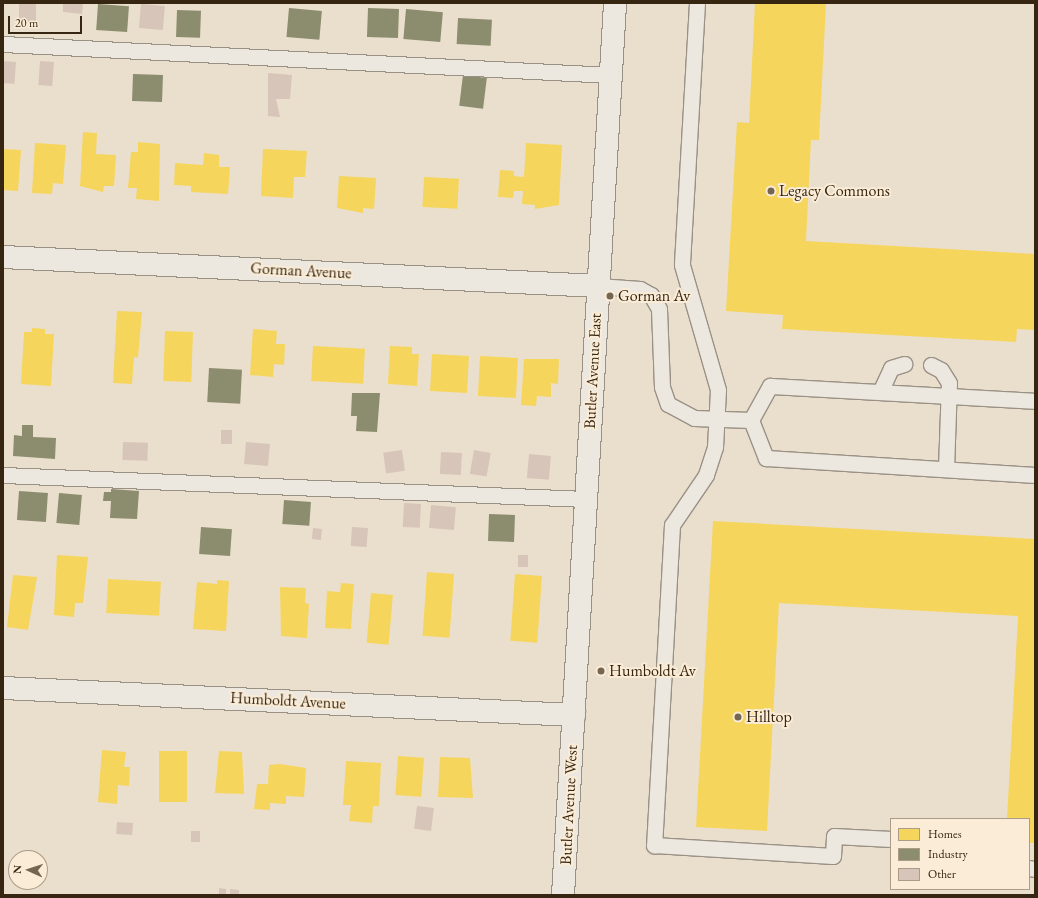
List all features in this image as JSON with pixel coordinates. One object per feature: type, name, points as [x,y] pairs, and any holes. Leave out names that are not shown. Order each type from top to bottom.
[{"type":"street","name":"Butler Avenue East","points":[[574,715],[615,3]]},
{"type":"street","name":"Gorman Avenue","points":[[3,257],[598,286]]},
{"type":"street","name":"Humboldt Avenue","points":[[3,688],[574,715]]},
{"type":"street","name":"Butler Avenue West","points":[[563,895],[574,715]]},
{"type":"lane","points":[[698,3],[682,265],[718,390],[714,447],[706,475],[672,525],[654,845],[833,856],[834,836],[890,839]]},
{"type":"lane","points":[[3,44],[610,75]]},
{"type":"lane","points":[[598,286],[640,289],[651,295],[659,309],[662,387],[668,404],[687,416],[751,420]]},
{"type":"lane","points":[[880,392],[891,368],[904,364]]},
{"type":"lane","points":[[931,365],[941,370],[949,383],[950,396],[946,469]]},
{"type":"lane","points":[[751,420],[770,386],[1035,401]]},
{"type":"lane","points":[[751,420],[766,458],[1035,475]]},
{"type":"lane","points":[[3,475],[586,499]]},
{"type":"building: Homes","name":"Legacy Commons","points":[[755,3],[826,3],[819,140],[811,140],[806,241],[1035,254],[1035,330],[1017,329],[1016,342],[782,329],[783,315],[726,311],[737,122],[749,123]]},
{"type":"building: Homes","points":[[83,132],[97,133],[96,154],[116,155],[114,186],[104,186],[103,192],[80,186]]},
{"type":"building: Homes","points":[[138,142],[160,144],[159,201],[136,199],[137,188],[128,188],[131,152],[138,152]]},
{"type":"building: Homes","points":[[35,143],[66,145],[63,184],[53,183],[52,194],[32,193]]},
{"type":"building: Homes","points":[[526,143],[562,145],[559,205],[535,209],[535,205],[522,204],[523,191],[514,191],[513,198],[498,197],[500,170],[514,171],[514,176],[524,177]]},
{"type":"building: Homes","points":[[3,149],[21,150],[18,191],[3,190]]},
{"type":"building: Homes","points":[[263,149],[307,151],[305,177],[294,177],[293,198],[261,196]]},
{"type":"building: Homes","points":[[204,153],[219,155],[219,167],[230,167],[228,194],[191,192],[191,186],[174,185],[175,163],[203,165]]},
{"type":"building: Homes","points":[[339,176],[376,178],[374,209],[363,208],[363,213],[337,208]]},
{"type":"building: Homes","points":[[424,177],[459,179],[457,209],[422,207]]},
{"type":"building: Homes","points":[[117,311],[142,312],[138,358],[134,357],[132,384],[113,383]]},
{"type":"building: Homes","points":[[32,328],[45,329],[45,334],[54,334],[51,386],[21,384],[24,332],[32,332]]},
{"type":"building: Homes","points":[[253,329],[277,331],[276,344],[285,344],[284,365],[274,364],[273,377],[250,375]]},
{"type":"building: Homes","points":[[165,331],[193,332],[191,382],[163,381]]},
{"type":"building: Homes","points":[[313,346],[365,349],[363,384],[311,381]]},
{"type":"building: Homes","points":[[390,346],[412,347],[412,354],[419,354],[417,386],[388,384]]},
{"type":"building: Homes","points":[[432,354],[469,356],[467,393],[430,391]]},
{"type":"building: Homes","points":[[480,356],[518,358],[516,398],[478,396]]},
{"type":"building: Homes","points":[[524,359],[559,359],[558,384],[551,383],[551,397],[537,396],[536,406],[521,405]]},
{"type":"building: Homes","name":"Hilltop","points":[[713,521],[1035,539],[1035,843],[1030,843],[1030,818],[1007,818],[1018,616],[779,603],[767,831],[696,827]]},
{"type":"building: Homes","points":[[57,555],[88,557],[83,603],[75,603],[74,617],[54,615]]},
{"type":"building: Homes","points":[[427,572],[454,574],[449,638],[423,636]]},
{"type":"building: Homes","points":[[515,574],[542,576],[537,643],[510,641]]},
{"type":"building: Homes","points":[[13,575],[37,577],[28,630],[7,627]]},
{"type":"building: Homes","points":[[108,579],[161,582],[159,616],[106,613]]},
{"type":"building: Homes","points":[[217,580],[229,581],[226,631],[193,629],[197,582],[217,584]]},
{"type":"building: Homes","points":[[341,583],[354,584],[351,629],[325,628],[327,591],[340,592]]},
{"type":"building: Homes","points":[[280,587],[306,588],[305,603],[309,604],[307,638],[281,636]]},
{"type":"building: Homes","points":[[371,593],[393,595],[389,645],[367,643]]},
{"type":"building: Homes","points":[[102,750],[126,752],[124,767],[130,767],[129,786],[118,785],[117,804],[98,802]]},
{"type":"building: Homes","points":[[159,751],[187,751],[187,802],[159,802]]},
{"type":"building: Homes","points":[[219,751],[242,752],[244,794],[215,793]]},
{"type":"building: Homes","points":[[398,756],[424,758],[421,797],[395,795]]},
{"type":"building: Homes","points":[[440,757],[470,758],[473,798],[438,797]]},
{"type":"building: Homes","points":[[346,761],[381,763],[379,806],[373,806],[372,823],[349,821],[351,805],[343,805]]},
{"type":"building: Homes","points":[[280,764],[306,768],[304,797],[286,796],[286,804],[270,803],[270,810],[254,809],[257,784],[268,784],[269,765]]},
{"type":"building: Industry","points":[[98,4],[129,6],[127,32],[96,30]]},
{"type":"building: Industry","points":[[289,8],[322,11],[319,40],[286,37]]},
{"type":"building: Industry","points":[[368,8],[399,9],[398,38],[367,37]]},
{"type":"building: Industry","points":[[406,9],[443,12],[440,42],[403,39]]},
{"type":"building: Industry","points":[[177,10],[201,11],[200,38],[176,37]]},
{"type":"building: Industry","points":[[458,18],[492,20],[491,46],[457,44]]},
{"type":"building: Industry","points":[[133,74],[163,75],[162,102],[132,101]]},
{"type":"building: Industry","points":[[463,75],[487,78],[483,109],[459,106]]},
{"type":"building: Industry","points":[[209,368],[242,370],[240,404],[207,402]]},
{"type":"building: Industry","points":[[352,393],[380,393],[377,432],[356,431],[357,416],[351,416]]},
{"type":"building: Industry","points":[[22,425],[33,425],[33,437],[56,438],[55,459],[13,456],[14,435],[22,436]]},
{"type":"building: Industry","points":[[111,489],[139,491],[137,519],[110,518],[111,501],[103,501],[104,492],[111,492]]},
{"type":"building: Industry","points":[[19,491],[48,493],[46,522],[17,520]]},
{"type":"building: Industry","points":[[59,493],[82,495],[79,525],[56,523]]},
{"type":"building: Industry","points":[[284,500],[311,502],[309,526],[282,524]]},
{"type":"building: Industry","points":[[489,514],[515,515],[514,542],[488,541]]},
{"type":"building: Industry","points":[[201,527],[232,529],[230,556],[199,554]]},
{"type":"building: Other","points":[[19,3],[36,3],[36,23],[19,23]]},
{"type":"building: Other","points":[[63,3],[83,3],[82,14],[63,12]]},
{"type":"building: Other","points":[[141,4],[165,6],[163,30],[139,28]]},
{"type":"building: Other","points":[[3,61],[16,62],[14,84],[3,83]]},
{"type":"building: Other","points":[[40,61],[54,62],[52,86],[38,85]]},
{"type":"building: Other","points":[[268,73],[292,75],[290,99],[276,99],[280,117],[268,116]]},
{"type":"building: Other","points":[[221,430],[232,430],[232,444],[221,444]]},
{"type":"building: Other","points":[[123,442],[148,443],[147,461],[122,460]]},
{"type":"building: Other","points":[[246,442],[270,444],[268,466],[244,464]]},
{"type":"building: Other","points":[[402,450],[405,471],[386,473],[383,453]]},
{"type":"building: Other","points":[[474,450],[491,453],[487,477],[470,474]]},
{"type":"building: Other","points":[[441,452],[462,453],[461,475],[440,474]]},
{"type":"building: Other","points":[[529,454],[551,456],[549,480],[527,478]]},
{"type":"building: Other","points":[[404,503],[421,504],[420,528],[403,527]]},
{"type":"building: Other","points":[[431,505],[456,507],[454,530],[429,528]]},
{"type":"building: Other","points":[[352,527],[368,528],[367,547],[351,546]]},
{"type":"building: Other","points":[[313,528],[322,529],[321,540],[312,539]]},
{"type":"building: Other","points":[[518,555],[528,555],[528,567],[518,567]]},
{"type":"building: Other","points":[[417,806],[434,808],[431,831],[414,829]]},
{"type":"building: Other","points":[[117,822],[133,823],[132,835],[116,834]]},
{"type":"building: Other","points":[[191,831],[200,831],[200,842],[191,842]]},
{"type":"building: Other","points":[[219,888],[226,889],[226,895],[219,895]]},
{"type":"building: Other","points":[[230,889],[239,890],[239,895],[230,895]]},
{"type":"place","name":"Legacy Commons","points":[[771,191]]},
{"type":"place","name":"Gorman Av","points":[[610,296]]},
{"type":"place","name":"Humboldt Av","points":[[601,671]]},
{"type":"place","name":"Hilltop","points":[[738,717]]}]
